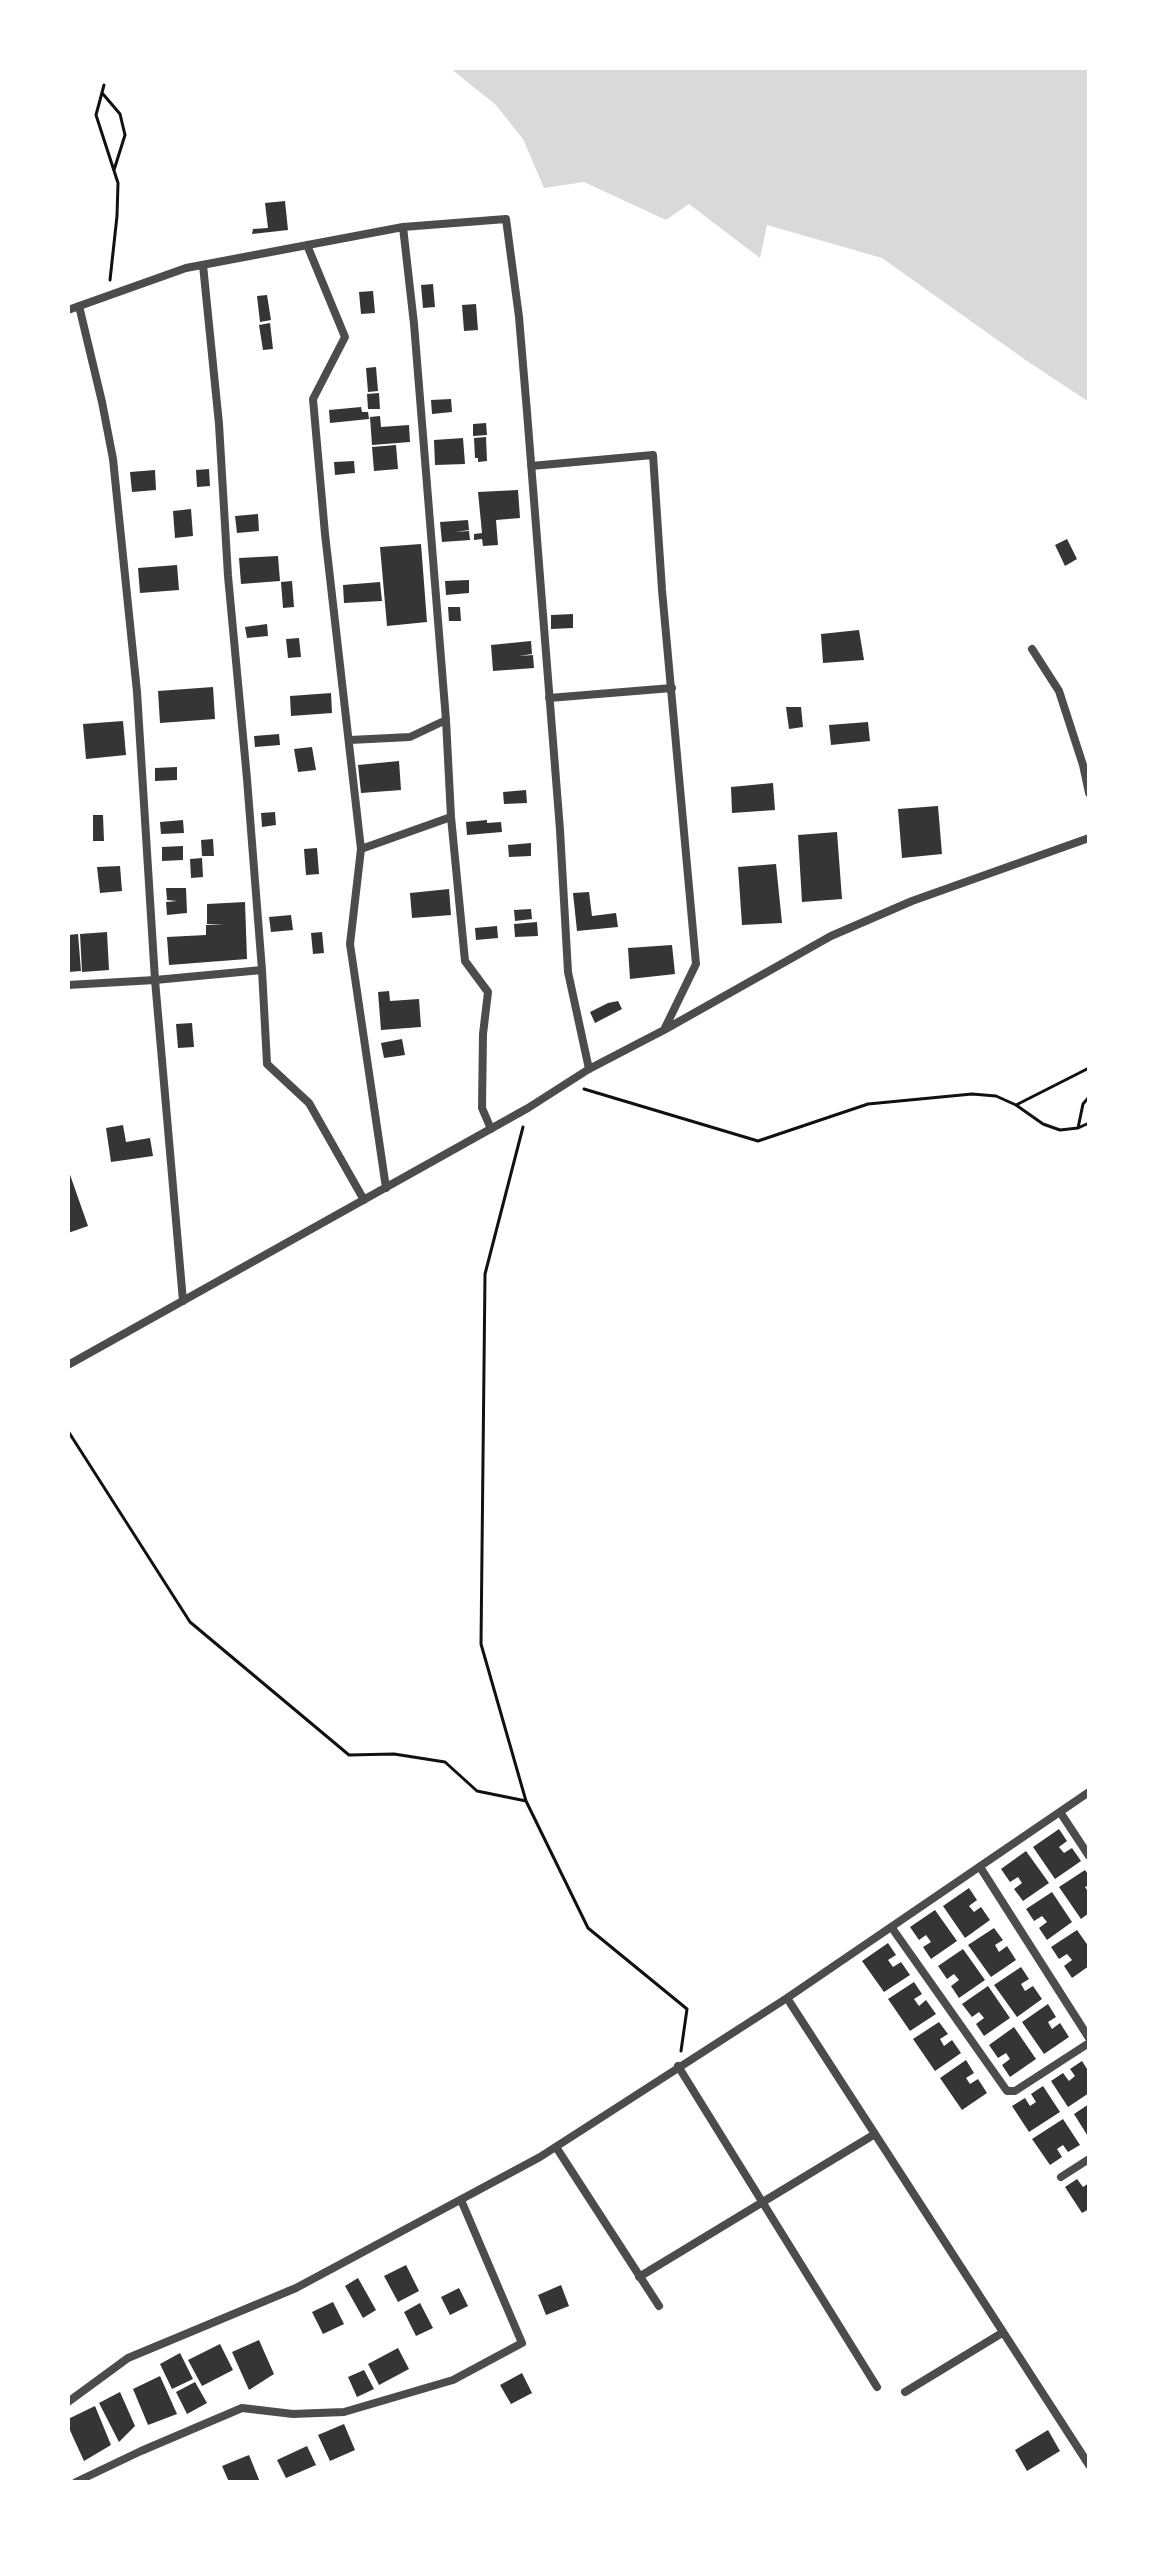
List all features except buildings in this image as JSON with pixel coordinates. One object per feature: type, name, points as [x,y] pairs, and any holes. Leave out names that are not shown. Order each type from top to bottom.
[{"type":"street","points":[[68,310],[186,268],[403,227],[506,219],[519,317],[568,972],[589,1069]]},
{"type":"street","points":[[403,227],[414,324],[451,817],[465,961],[488,992],[483,1034],[482,1108],[491,1129]]},
{"type":"street","points":[[307,245],[345,337],[313,399],[361,849],[350,944],[386,1188]]},
{"type":"street","points":[[203,265],[219,424],[267,1064],[309,1103],[364,1200]]},
{"type":"street","points":[[79,306],[113,459],[137,692],[155,980],[183,1301]]},
{"type":"street","points":[[531,466],[653,455],[696,964],[664,1030]]},
{"type":"street","points":[[1032,649],[1059,691],[1089,793]]},
{"type":"street","points":[[549,698],[672,688]]},
{"type":"street","points":[[350,740],[410,737],[446,720]]},
{"type":"street","points":[[361,849],[451,817]]},
{"type":"street","points":[[68,1365],[528,1108],[589,1069],[831,936],[912,901],[1089,838]]},
{"type":"street","points":[[68,985],[262,970]]},
{"type":"street","points":[[68,2402],[128,2358],[296,2288],[556,2147],[787,1998],[1089,1792]]},
{"type":"street","points":[[1060,1812],[1089,1856]]},
{"type":"street","points":[[892,1928],[1007,2091],[1015,2091],[1089,2041],[980,1867]]},
{"type":"street","points":[[787,1998],[1089,2465]]},
{"type":"street","points":[[678,2066],[877,2387]]},
{"type":"street","points":[[639,2277],[875,2134]]},
{"type":"street","points":[[556,2147],[659,2306]]},
{"type":"street","points":[[1061,2177],[1089,2159]]},
{"type":"street","points":[[76,2482],[242,2408],[293,2414],[344,2412],[453,2380],[522,2343],[461,2200]]},
{"type":"street","points":[[905,2392],[1002,2333]]},
{"type":"path","points":[[104,85],[96,115],[118,183],[108,296]]},
{"type":"path","points":[[102,93],[120,114],[125,135],[114,170]]},
{"type":"path","points":[[1016,1105],[1089,1068]]},
{"type":"path","points":[[565,1083],[758,1141],[868,1104],[972,1094],[996,1096],[1016,1105],[1043,1124],[1060,1130],[1089,1123]]},
{"type":"path","points":[[1078,1128],[1083,1104],[1089,1097]]},
{"type":"path","points":[[528,1108],[485,1274],[481,1644],[526,1801],[588,1928],[687,2009],[678,2066]]},
{"type":"path","points":[[68,1431],[190,1622],[349,1755],[394,1754],[445,1762],[477,1791],[526,1801]]},
{"type":"shaded area","points":[[450,68],[1089,68],[1089,402],[882,258],[767,225],[760,258],[689,204],[666,220],[584,182],[544,188],[523,139],[496,105]]}]
